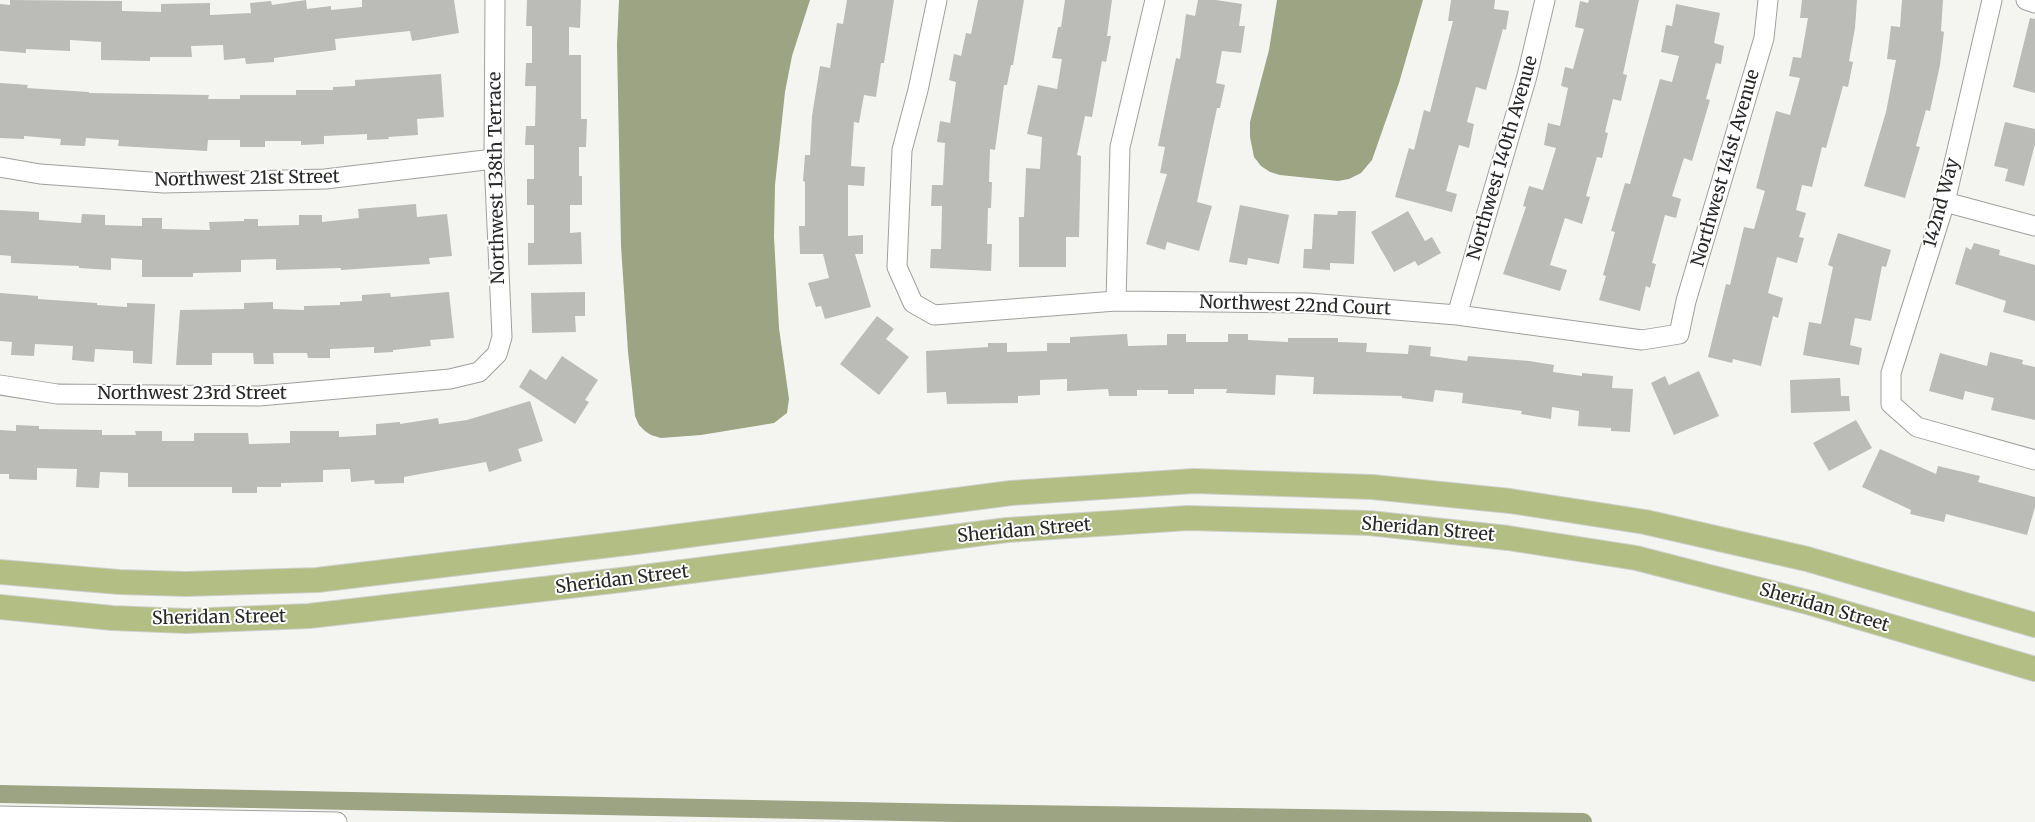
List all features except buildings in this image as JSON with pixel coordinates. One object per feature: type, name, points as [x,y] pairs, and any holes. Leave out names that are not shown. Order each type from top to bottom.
[{"type":"main road","name":"Sheridan Street","points":[[0,572],[119,582],[186,584],[317,580],[1010,494],[1194,481],[1372,487],[1510,501],[1645,522],[1807,559],[2035,625]]},
{"type":"main road","name":"Sheridan Street","points":[[0,607],[112,618],[186,621],[309,616],[621,580],[1007,530],[1188,518],[1340,522],[1368,523],[1508,538],[1636,558],[1811,603],[2035,669]]},
{"type":"street","name":"Northwest 138th Terrace","points":[[495,0],[494,159],[502,337],[497,354]]},
{"type":"street","name":"Northwest 22nd Court","points":[[937,0],[918,90],[902,150],[897,267],[913,303],[934,315],[1116,301],[1308,303],[1457,315],[1642,340],[1679,334]]},
{"type":"street","points":[[1116,301],[1120,147],[1155,0]]},
{"type":"street","name":"Northwest 140th Avenue","points":[[1457,315],[1528,76],[1545,0]]},
{"type":"street","name":"Northwest 141st Avenue","points":[[1679,334],[1686,301],[1764,38],[1768,0]]},
{"type":"street","name":"142nd Way","points":[[1992,0],[1944,202],[1891,373],[1891,404],[1917,427],[2035,460]]},
{"type":"street","points":[[2026,0],[2035,2]]},
{"type":"street","name":"Northwest 21st Street","points":[[0,167],[40,174],[174,182],[325,179],[494,159]]},
{"type":"street","points":[[1944,202],[2035,226]]},
{"type":"street","name":"Northwest 23rd Street","points":[[0,385],[57,394],[259,396],[450,379],[479,372],[497,354]]},
{"type":"street","points":[[0,816],[337,822]]},
{"type":"shaded area","points":[[619,0],[810,0],[792,56],[785,92],[775,185],[774,237],[779,328],[789,399],[787,413],[774,423],[701,435],[661,438],[645,431],[639,425],[635,416],[628,352],[621,246],[617,45]]},
{"type":"shaded area","points":[[1277,0],[1423,0],[1399,83],[1372,160],[1361,173],[1349,179],[1338,181],[1280,175],[1270,172],[1261,166],[1254,157],[1250,137],[1250,122],[1269,50]]},
{"type":"waterway","points":[[0,794],[955,813],[1583,822]]}]
